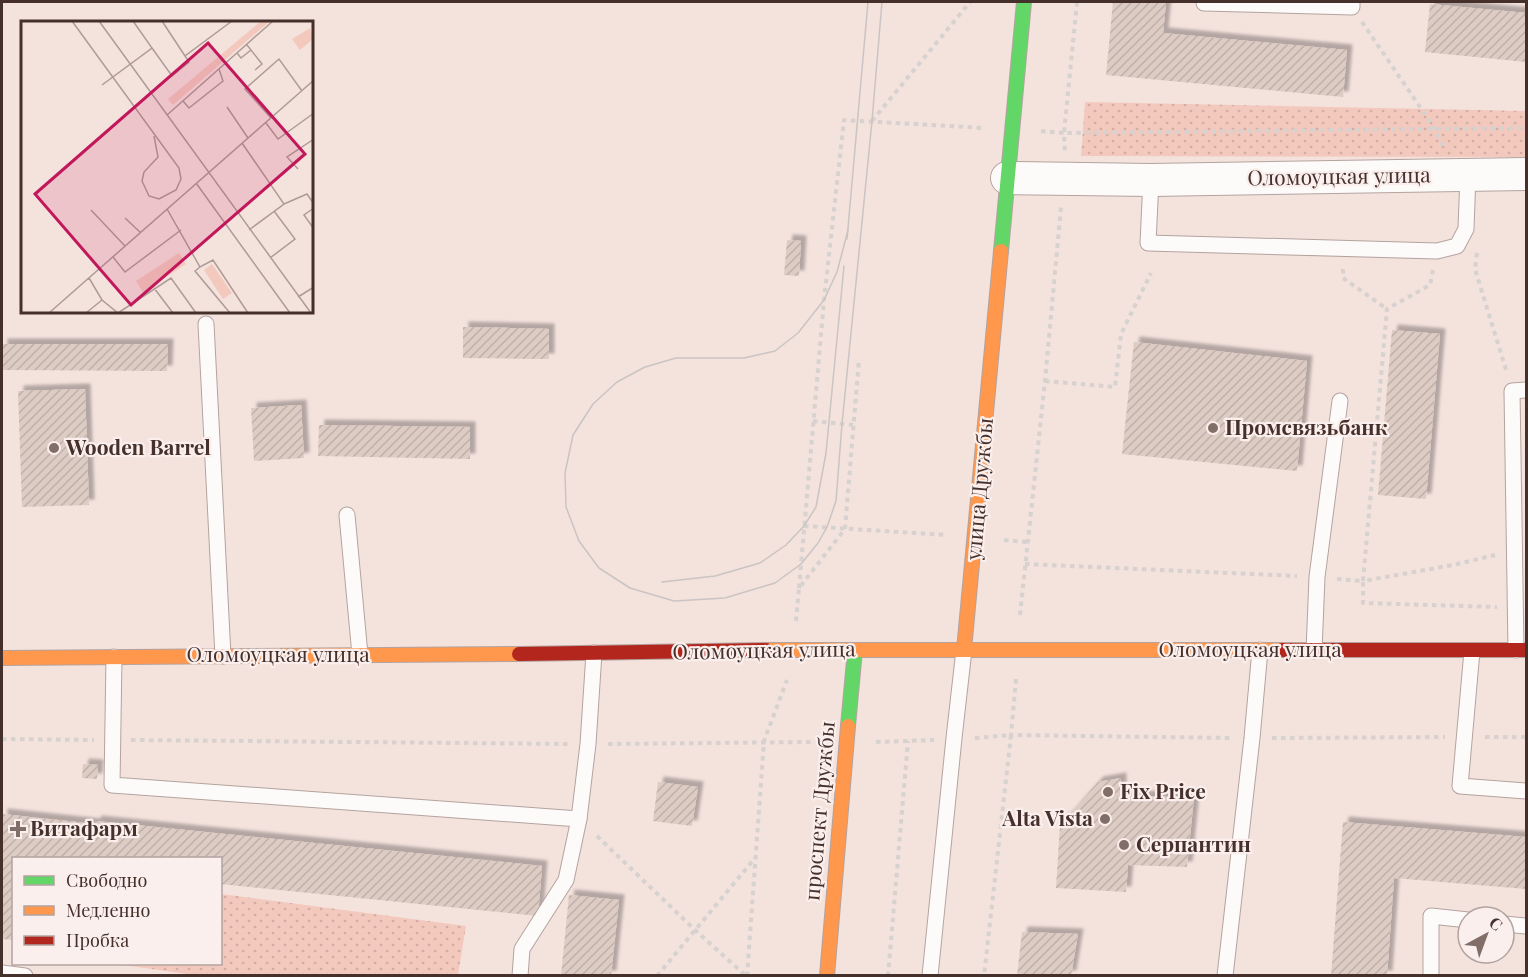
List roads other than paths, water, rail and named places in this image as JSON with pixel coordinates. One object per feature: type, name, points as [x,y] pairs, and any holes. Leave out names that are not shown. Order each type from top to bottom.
[{"type":"street","name":"улица Дружбы","points":[[964,650],[1024,2]]},
{"type":"street","name":"Оломоуцкая улица","points":[[1007,178],[1152,180],[1527,174]]},
{"type":"street","name":"Оломоуцкая улица","points":[[2,658],[791,650],[1521,650]]},
{"type":"street","name":"проспект Дружбы","points":[[827,975],[855,650]]},
{"type":"lane","points":[[1204,2],[1352,4]]},
{"type":"lane","points":[[1152,180],[1149,243],[1437,251],[1456,246],[1466,230],[1468,174]]},
{"type":"lane","points":[[206,324],[223,656]]},
{"type":"lane","points":[[1520,391],[1515,550],[1516,608],[1521,650]]},
{"type":"lane","points":[[1314,651],[1317,577],[1340,401]]},
{"type":"lane","points":[[347,515],[360,655]]},
{"type":"lane","name":"улица Дружбы","points":[[930,975],[964,650]]},
{"type":"lane","points":[[1225,975],[1260,650]]},
{"type":"lane","points":[[1472,651],[1460,786],[1527,791]]},
{"type":"lane","points":[[520,975],[522,949],[566,880],[579,819],[588,744],[594,653]]},
{"type":"lane","points":[[114,657],[112,785],[579,819]]},
{"type":"lane","points":[[1431,975],[1431,916],[1456,919]]},
{"type":"lane","points":[[2,973],[25,975]]},
{"type":"tram line","points":[[847,239],[868,2]]},
{"type":"tram line","points":[[848,230],[837,272],[824,300],[798,333],[775,351],[744,358],[676,358],[645,367],[617,382],[593,404],[573,435],[565,473],[566,507],[579,541],[599,568],[630,588],[674,601],[725,598],[775,583],[801,564],[818,543],[827,527],[836,501],[882,2]]},
{"type":"tram line","points":[[662,582],[715,576],[760,563],[786,545],[804,526],[816,507],[826,453],[844,266]]},
{"type":"place","name":"Промсвязьбанк","points":[[1213,428]]},
{"type":"place","name":"Wooden Barrel","points":[[54,448]]},
{"type":"place","name":"Fix Price","points":[[1108,792]]},
{"type":"place","name":"Alta Vista","points":[[1105,819]]},
{"type":"place","name":"Витафарм","points":[[18,829]]},
{"type":"place","name":"Серпантин","points":[[1124,845]]}]
